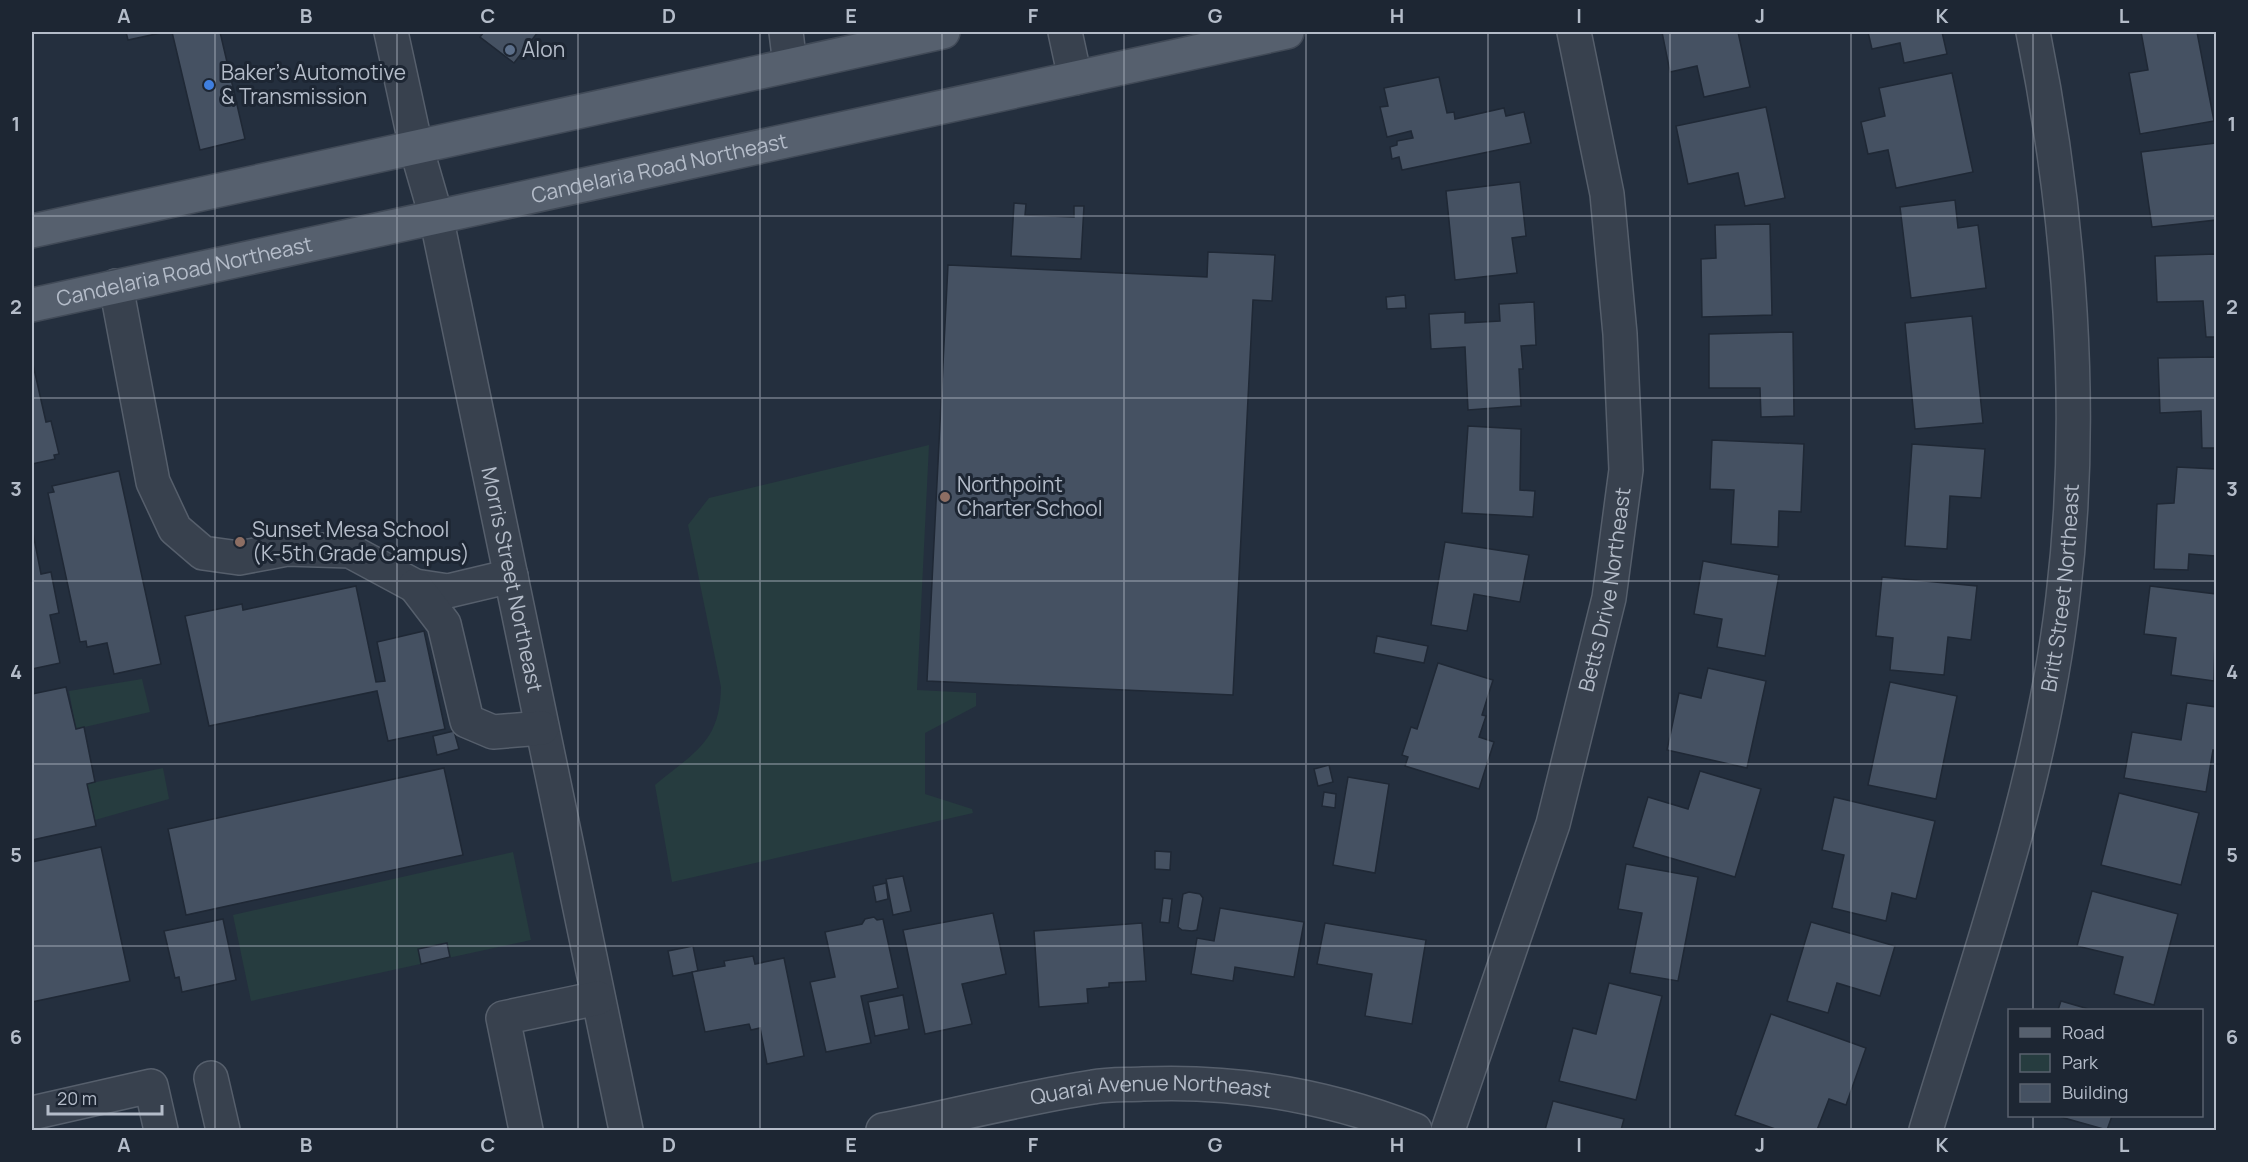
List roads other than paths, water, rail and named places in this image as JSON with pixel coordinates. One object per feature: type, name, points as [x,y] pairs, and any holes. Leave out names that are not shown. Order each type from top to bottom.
[{"type":"main road","points":[[32,231],[944,32]]},
{"type":"main road","name":"Candelaria Road Northeast","points":[[32,305],[1287,32]]},
{"type":"street","name":"Morris Street Northeast","points":[[391,32],[416,147],[436,216],[626,1131]]},
{"type":"street","points":[[786,32],[790,65]]},
{"type":"street","points":[[1065,32],[1075,78]]},
{"type":"street","name":"Betts Drive Northeast","points":[[1448,1131],[1553,824],[1609,598],[1626,470],[1620,334],[1607,194],[1574,32]]},
{"type":"street","name":"Britt Street Northeast","points":[[1926,1131],[2005,877],[2047,696],[2063,597],[2071,481],[2071,305],[2059,186],[2033,32]]},
{"type":"street","points":[[116,286],[153,482],[175,529],[203,553],[239,558],[287,549],[350,551],[415,586],[448,591],[511,576]]},
{"type":"street","points":[[415,586],[444,624],[467,721],[493,732],[542,728]]},
{"type":"street","points":[[526,1131],[502,1018],[598,998]]},
{"type":"street","points":[[211,1078],[222,1131]]},
{"type":"street","name":"Quarai Avenue Northeast","points":[[883,1131],[1095,1086],[1168,1083],[1252,1087],[1303,1095],[1367,1112],[1415,1131]]},
{"type":"street","points":[[32,1113],[152,1086],[161,1131]]},
{"type":"place","name":"Alon","points":[[510,50]]},
{"type":"place","name":"Baker's Automotive & Transmission","points":[[209,85]]},
{"type":"place","name":"Northpoint Charter School","points":[[945,497]]},
{"type":"place","name":"Sunset Mesa School (K-5th Grade Campus)","points":[[240,542]]}]
